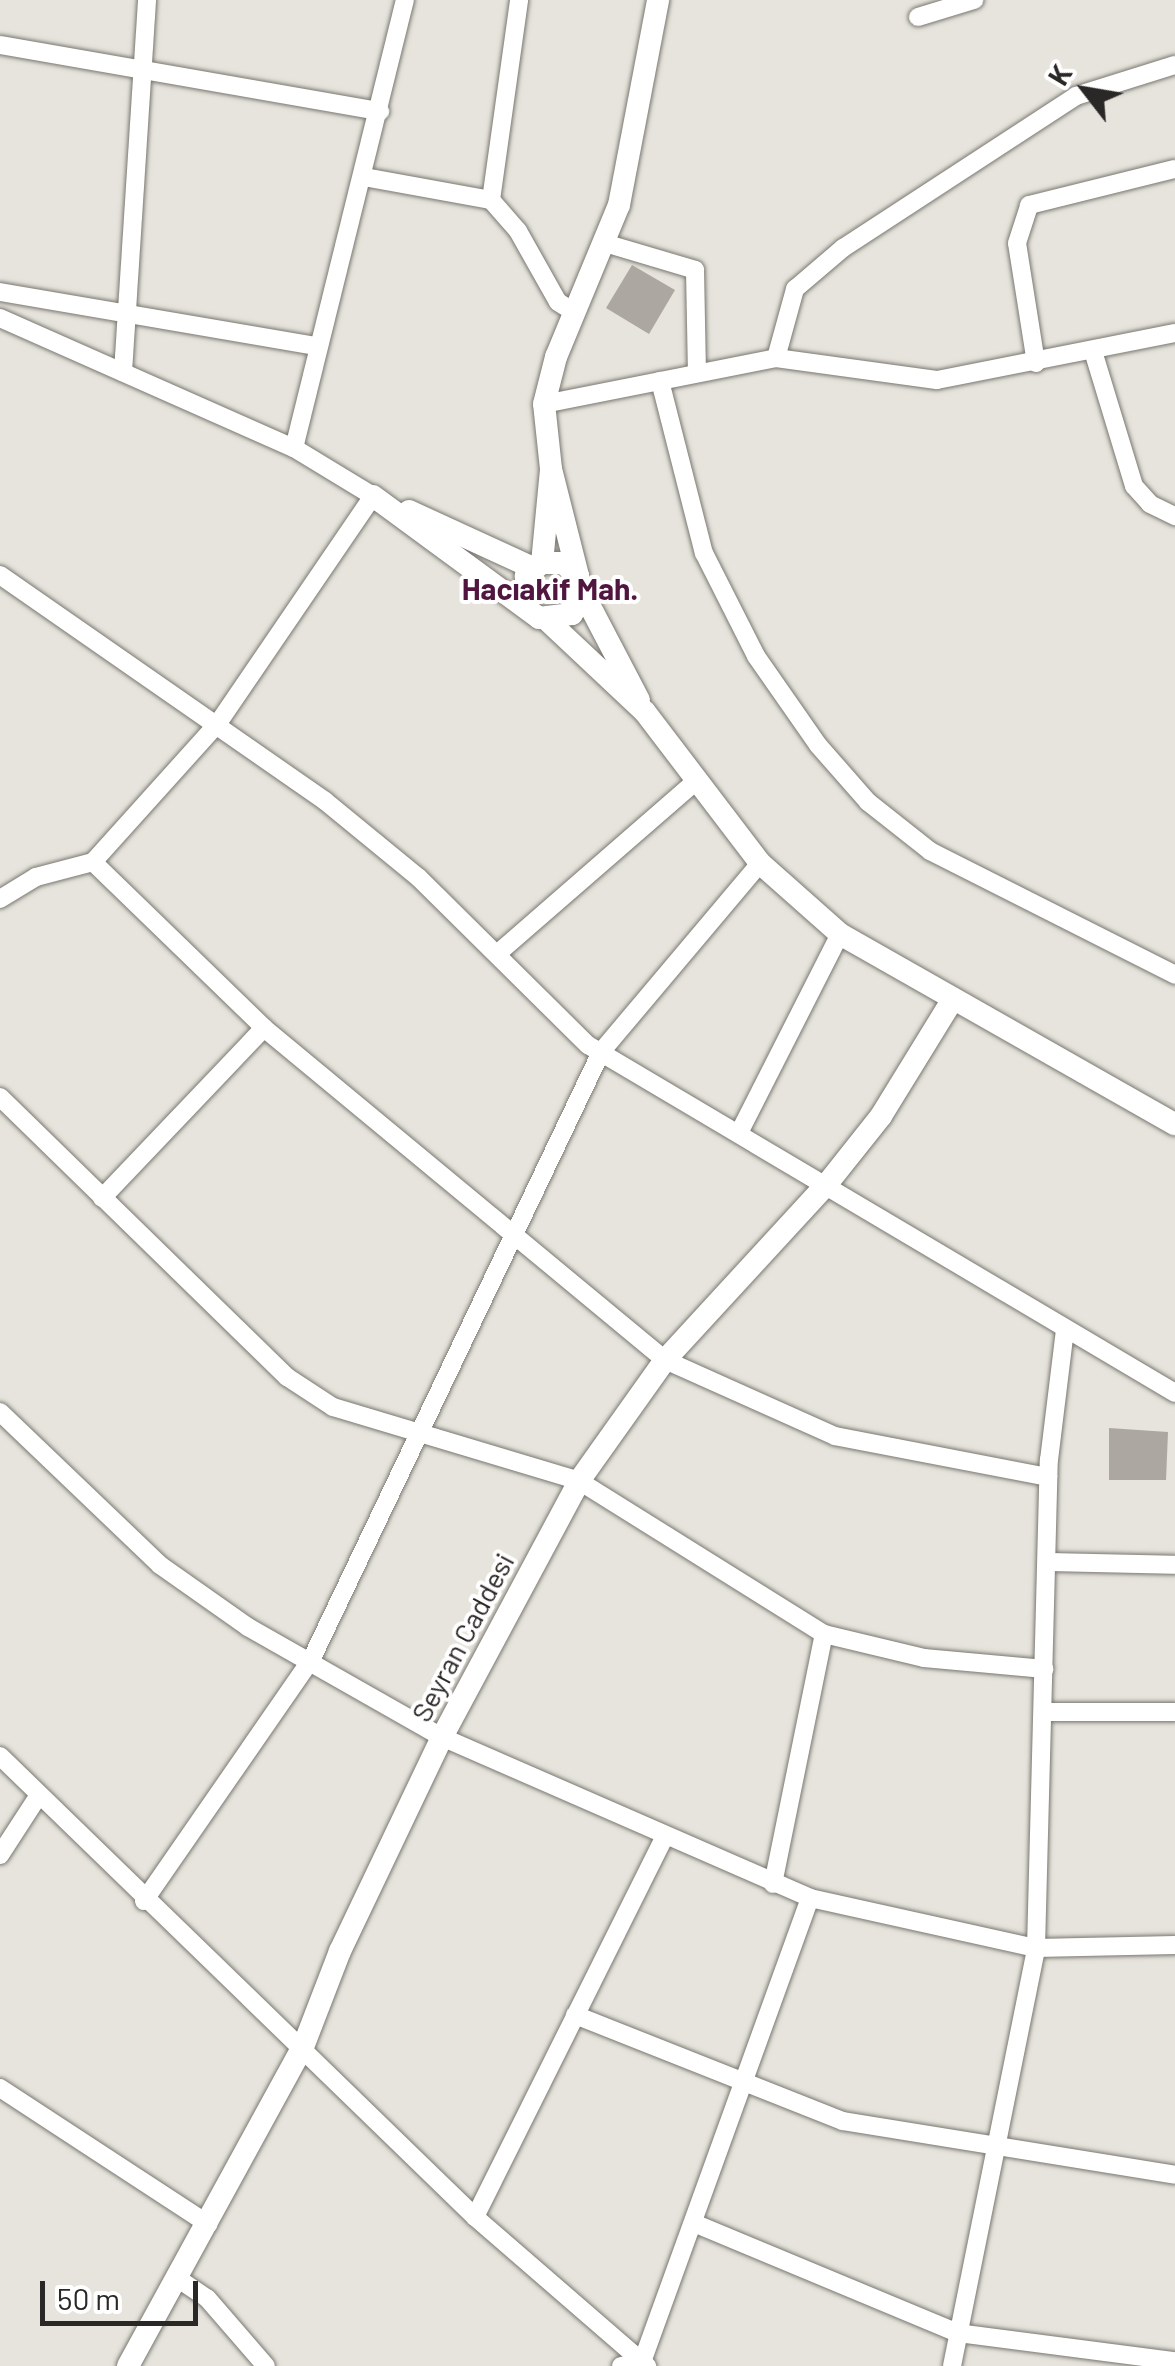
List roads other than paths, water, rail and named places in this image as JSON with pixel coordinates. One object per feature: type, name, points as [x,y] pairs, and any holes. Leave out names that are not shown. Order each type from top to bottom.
[{"type":"street","points":[[124,372],[146,70],[147,0]]},
{"type":"street","points":[[294,448],[316,346],[364,177],[405,0]]},
{"type":"street","points":[[490,200],[519,0]]},
{"type":"street","points":[[644,712],[580,583],[550,469],[544,404],[574,312],[608,244],[658,0]]},
{"type":"street","points":[[918,17],[974,0]]},
{"type":"street","points":[[0,45],[380,111]]},
{"type":"street","points":[[776,358],[795,290],[843,248],[1076,96],[1175,65]]},
{"type":"street","points":[[1036,363],[1017,244],[1028,205],[1175,169]]},
{"type":"street","points":[[364,177],[490,200],[518,231],[558,302],[574,312]]},
{"type":"street","points":[[608,244],[695,270],[697,370]]},
{"type":"street","points":[[0,292],[316,346]]},
{"type":"street","points":[[0,318],[294,448],[373,496],[547,620],[644,712],[760,863],[840,934],[951,1002],[1175,1124]]},
{"type":"street","points":[[544,404],[660,382],[697,370],[776,358],[938,380],[1175,333]]},
{"type":"street","points":[[1093,351],[1134,486],[1150,504],[1175,516]]},
{"type":"street","points":[[660,382],[704,552],[756,656],[818,745],[868,802],[930,850],[1175,975]]},
{"type":"street","points":[[526,606],[523,586],[538,565],[550,469]]},
{"type":"street","points":[[373,496],[538,565],[563,563],[580,583]]},
{"type":"street","points":[[0,900],[36,877],[92,862],[220,722],[373,496]]},
{"type":"street","points":[[547,620],[572,614],[580,583]]},
{"type":"street","points":[[4,585],[220,722],[418,877],[601,1052],[1175,1393]]},
{"type":"street","points":[[497,954],[696,780]]},
{"type":"street","points":[[92,862],[264,1028],[512,1238],[665,1360],[835,1436],[1048,1476]]},
{"type":"street","points":[[144,1901],[312,1658],[601,1052],[760,863]]},
{"type":"street","points":[[739,1133],[840,934]]},
{"type":"street","name":"Seyran Caddesi","points":[[128,2366],[180,2280],[303,2047],[340,1951],[442,1736],[579,1482],[665,1360],[827,1184],[881,1116],[951,1002]]},
{"type":"street","points":[[102,1198],[264,1028]]},
{"type":"street","points":[[0,1097],[287,1377],[333,1408],[420,1438],[579,1482],[824,1634],[924,1658],[1045,1669]]},
{"type":"street","points":[[952,2366],[1036,1948],[1048,1476],[1064,1330]]},
{"type":"street","points":[[0,1412],[160,1565],[248,1628],[312,1658],[442,1736],[810,1898],[1036,1948],[1175,1945]]},
{"type":"street","points":[[1047,1562],[1175,1565]]},
{"type":"street","points":[[773,1884],[824,1634]]},
{"type":"street","points":[[1044,1712],[1175,1712]]},
{"type":"street","points":[[0,1756],[144,1901],[303,2047],[475,2217],[645,2364]]},
{"type":"street","points":[[0,1856],[39,1795]]},
{"type":"street","points":[[475,2217],[666,1836]]},
{"type":"street","points":[[645,2364],[810,1898]]},
{"type":"street","points":[[576,2015],[844,2121],[1175,2175]]},
{"type":"street","points":[[0,2088],[208,2224]]},
{"type":"street","points":[[696,2224],[958,2332],[1175,2361]]},
{"type":"street","points":[[180,2280],[206,2298],[266,2366]]},
{"type":"street","points":[[621,2366],[645,2364]]},
{"type":"district","name":"Hacıakif Mah.","points":[[550,588]]}]
